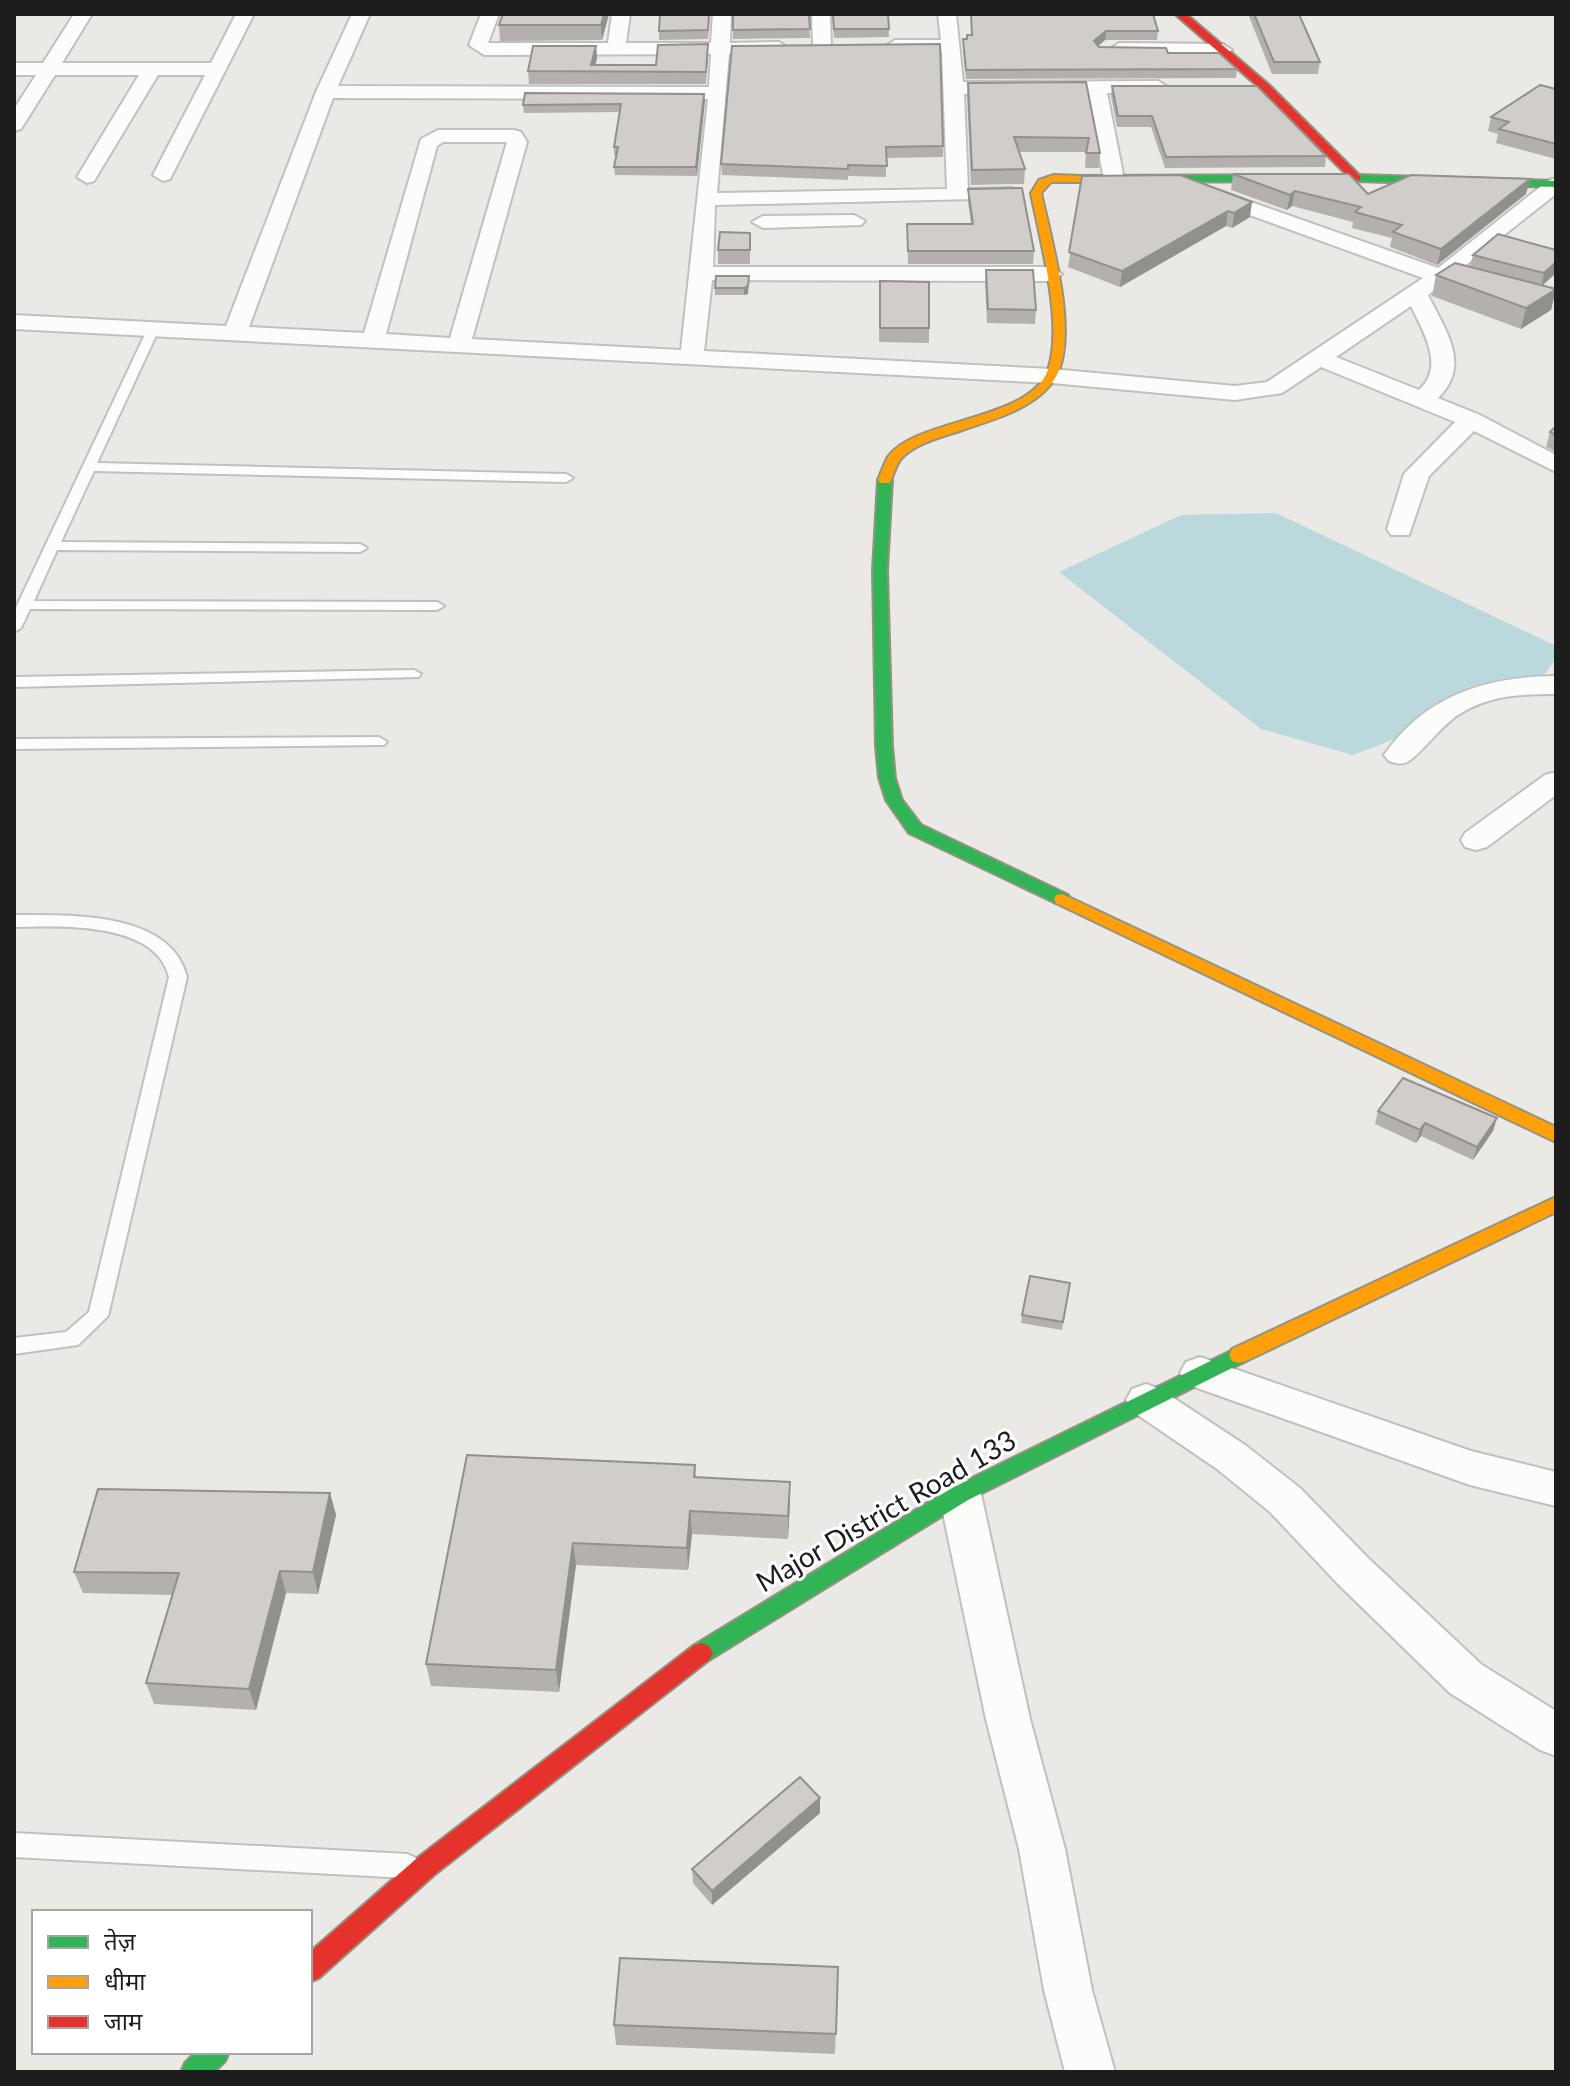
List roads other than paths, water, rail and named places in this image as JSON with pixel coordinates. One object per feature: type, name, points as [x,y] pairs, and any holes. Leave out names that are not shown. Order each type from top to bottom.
[{"type":"street","points":[[14,125],[83,14]]},
{"type":"street","points":[[163,175],[245,14]]},
{"type":"street","points":[[235,333],[326,92],[361,14]]},
{"type":"street","points":[[490,14],[478,45],[484,49],[616,50],[815,47],[821,14]]},
{"type":"street","points":[[616,50],[621,14]]},
{"type":"street","points":[[692,357],[710,222],[708,199],[722,14]]},
{"type":"street","points":[[947,14],[954,88],[958,195]]},
{"type":"street","points":[[1180,14],[1265,87],[1356,178]]},
{"type":"street","points":[[880,46],[951,45]]},
{"type":"street","points":[[1105,49],[1223,50]]},
{"type":"street","points":[[14,69],[217,69]]},
{"type":"street","points":[[87,177],[152,69]]},
{"type":"street","points":[[954,88],[1173,87]]},
{"type":"street","points":[[1234,87],[1265,87]]},
{"type":"street","points":[[1096,88],[1114,179]]},
{"type":"street","points":[[326,92],[718,93]]},
{"type":"street","points":[[373,341],[428,143],[438,136],[514,136],[517,142],[459,346]]},
{"type":"street","points":[[1556,184],[1356,178],[1046,179],[1038,185],[1036,193],[1051,274],[1058,349],[1052,376],[1036,393],[998,412],[915,443],[893,459],[882,498],[886,776],[895,808],[915,829],[1556,1135]]},
{"type":"street","points":[[1174,179],[1228,201],[1443,274],[1474,279]]},
{"type":"street","points":[[14,322],[1052,376],[1200,390],[1260,392],[1274,388],[1443,274],[1556,184]]},
{"type":"street","points":[[708,199],[1036,193]]},
{"type":"street","points":[[748,222],[854,221]]},
{"type":"street","points":[[702,274],[789,271],[838,274],[1051,274]]},
{"type":"street","points":[[1416,292],[1442,355],[1444,370],[1437,386],[1422,400]]},
{"type":"street","points":[[1319,358],[1471,420],[1556,465]]},
{"type":"street","points":[[1400,529],[1417,474],[1471,420]]},
{"type":"street","points":[[1399,755],[1419,729],[1464,697],[1491,690],[1556,685]]},
{"type":"street","points":[[1476,840],[1556,781]]},
{"type":"street","name":"Major District Road 133","points":[[312,1967],[425,1867],[693,1658],[960,1494],[1200,1373],[1556,1204]]},
{"type":"street","points":[[1200,1373],[1470,1468],[1556,1489]]},
{"type":"street","points":[[1146,1400],[1231,1457],[1285,1500],[1353,1571],[1466,1679],[1556,1735]]},
{"type":"street","points":[[960,1494],[1008,1719],[1042,1849],[1068,1990],[1090,2072]]},
{"type":"street","points":[[194,2072],[214,2054]]},
{"type":"lane","points":[[14,628],[153,329]]},
{"type":"lane","points":[[90,467],[566,478]]},
{"type":"lane","points":[[53,546],[360,548]]},
{"type":"lane","points":[[25,605],[437,606]]},
{"type":"lane","points":[[14,682],[414,674]]},
{"type":"lane","points":[[14,744],[379,742]]},
{"type":"lane","points":[[14,921],[56,920],[110,927],[154,940],[173,958],[178,977],[98,1316],[71,1339],[14,1346]]},
{"type":"lane","points":[[14,1845],[425,1867]]},
{"type":"water","points":[[1276,513],[1556,646],[1556,659],[1536,685],[1353,755],[1261,729],[1059,572],[1181,515]]}]
